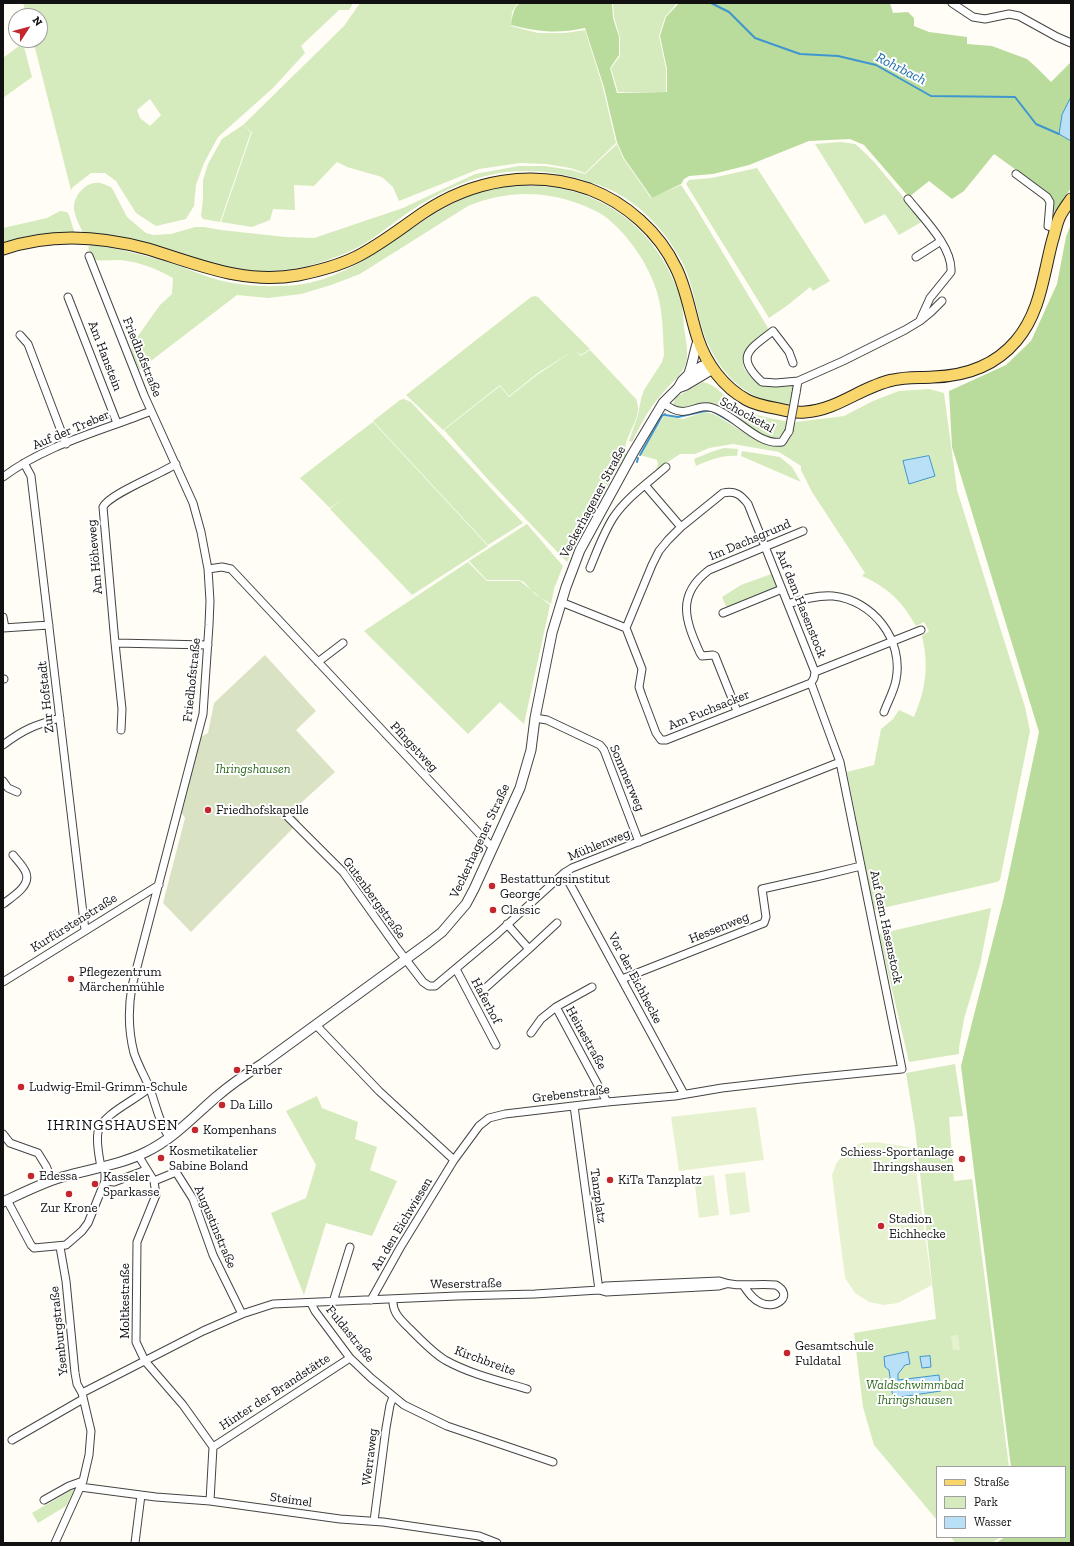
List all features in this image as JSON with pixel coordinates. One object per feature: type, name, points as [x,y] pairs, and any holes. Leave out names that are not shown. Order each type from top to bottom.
[{"type":"main road","points":[[3,249],[13,245],[48,239],[90,239],[147,249],[204,268],[226,273],[270,278],[294,276],[341,264],[356,257],[373,248],[454,195],[474,188],[496,181],[518,179],[552,180],[573,184],[610,198],[632,213],[663,246],[675,266],[683,284],[698,340],[712,367],[728,386],[749,401],[766,407],[802,412],[821,410],[835,405],[888,380],[951,376],[968,373],[985,366],[1002,356],[1025,329],[1040,297],[1056,229],[1060,217],[1071,199]]},
{"type":"street","points":[[952,3],[973,16],[985,19],[1009,14],[1019,16],[1071,43]]},
{"type":"street","points":[[1016,174],[1047,197],[1050,202],[1048,226],[1056,229]]},
{"type":"street","points":[[908,199],[941,241],[950,261],[951,272],[930,298],[920,321]]},
{"type":"street","points":[[916,257],[941,241]]},
{"type":"street","name":"Friedhofstraße","points":[[89,256],[130,363],[193,503],[201,532],[208,569],[210,601],[203,714],[132,986],[128,1013],[134,1054],[168,1138]]},
{"type":"street","name":"Am Hanstein","points":[[68,297],[117,423]]},
{"type":"street","points":[[793,363],[789,352],[773,331],[752,347],[747,355],[747,363],[750,370],[762,382],[776,383],[798,381],[844,361],[920,321],[942,301]]},
{"type":"street","points":[[20,335],[28,344],[66,444]]},
{"type":"street","points":[[689,374],[692,365],[693,352],[698,340]]},
{"type":"street","name":"Veckerhagener Straße","points":[[5,1201],[52,1180],[138,1155],[160,1144],[206,1107],[216,1097],[442,932],[457,916],[474,889],[514,802],[526,771],[552,633],[572,570],[582,546],[626,465],[663,403],[689,374],[702,366],[712,367]]},
{"type":"street","name":"Veckerhagener Straße","points":[[678,388],[692,382],[712,367]]},
{"type":"street","name":"Schocketal","points":[[663,403],[676,412],[708,407],[713,408],[764,440],[771,443],[782,442],[789,430],[798,381]]},
{"type":"street","name":"Auf der Treber","points":[[3,477],[24,463],[66,444],[151,411]]},
{"type":"street","name":"Zur Hofstadt","points":[[24,463],[31,476],[85,930]]},
{"type":"street","name":"Am Höheweg","points":[[121,730],[122,710],[103,507],[105,502],[114,495],[176,464]]},
{"type":"street","points":[[590,568],[602,536],[613,518],[626,502],[666,468]]},
{"type":"street","points":[[646,485],[681,528]]},
{"type":"street","name":"Auf dem Hasenstock","points":[[626,628],[652,565],[668,540],[718,496],[727,492],[737,493],[743,497],[748,504],[815,672],[814,678],[810,683],[840,762],[902,1069]]},
{"type":"street","name":"Im Dachsgrund","points":[[737,711],[715,656],[702,656],[700,654],[687,620],[687,601],[693,586],[699,578],[709,570],[803,531]]},
{"type":"street","name":"Pfingstweg","points":[[208,569],[222,566],[231,569],[489,844],[494,846]]},
{"type":"street","points":[[723,613],[782,589]]},
{"type":"street","points":[[788,604],[812,596],[834,596],[865,607],[886,627],[896,655],[896,680],[884,712]]},
{"type":"street","points":[[561,602],[626,628]]},
{"type":"street","points":[[3,617],[4,628],[50,626]]},
{"type":"street","name":"Am Fuchsacker","points":[[626,628],[642,669],[639,687],[659,738],[666,740],[810,683]]},
{"type":"street","points":[[815,672],[921,630]]},
{"type":"street","points":[[115,642],[208,645]]},
{"type":"street","points":[[318,662],[343,643]]},
{"type":"street","points":[[3,745],[19,732],[60,718]]},
{"type":"street","name":"Sommerweg","points":[[535,718],[546,720],[600,745],[604,750],[639,842]]},
{"type":"street","name":"Mühlenweg","points":[[405,960],[423,982],[429,986],[435,986],[564,873],[572,868],[840,762]]},
{"type":"street","points":[[3,781],[8,788],[17,792]]},
{"type":"street","name":"Gutenbergstraße","points":[[288,817],[343,872],[405,960]]},
{"type":"street","points":[[3,904],[22,888],[27,880],[26,872],[13,855]]},
{"type":"street","name":"Hessenweg","points":[[622,979],[764,923],[766,917],[762,889],[861,866]]},
{"type":"street","name":"Vor der Eichhecke","points":[[564,873],[684,1094]]},
{"type":"street","name":"Kurfürstenstraße","points":[[3,982],[158,884]]},
{"type":"street","points":[[482,991],[557,923]]},
{"type":"street","points":[[507,924],[528,950]]},
{"type":"street","name":"Haferhof","points":[[456,969],[496,1045]]},
{"type":"street","points":[[531,1033],[542,1019],[556,1007],[592,987]]},
{"type":"street","name":"Heinestraße","points":[[556,1007],[607,1102]]},
{"type":"street","points":[[316,1025],[379,1091],[454,1160]]},
{"type":"street","name":"Grebenstraße","points":[[454,1160],[479,1126],[489,1118],[505,1114],[902,1069]]},
{"type":"street","points":[[5,1201],[34,1248],[60,1247],[66,1245],[76,1237],[88,1223],[105,1182],[98,1145],[98,1132],[104,1121],[149,1088]]},
{"type":"street","name":"Tanzplatz","points":[[574,1106],[599,1290]]},
{"type":"street","points":[[3,1134],[10,1143],[38,1153],[52,1180]]},
{"type":"street","points":[[138,1155],[154,1181]]},
{"type":"street","name":"An den Eichwiesen","points":[[371,1300],[400,1248],[454,1160]]},
{"type":"street","points":[[105,1182],[114,1182],[146,1170]]},
{"type":"street","name":"Augustinstraße","points":[[154,1181],[176,1172],[193,1199],[213,1255],[242,1314]]},
{"type":"street","name":"Moltkestraße","points":[[154,1181],[156,1195],[137,1242],[136,1342],[145,1361],[183,1405],[213,1447]]},
{"type":"street","name":"Ysenburgstraße","points":[[55,1543],[82,1484],[89,1455],[91,1431],[83,1396],[77,1384],[73,1363],[66,1281],[60,1247]]},
{"type":"street","points":[[333,1302],[350,1247]]},
{"type":"street","name":"Weserstraße","points":[[311,1303],[393,1298],[531,1294],[599,1290],[605,1286],[719,1281],[726,1284],[776,1285],[782,1291],[783,1296],[781,1302],[770,1305],[760,1303],[750,1295],[743,1285]]},
{"type":"street","name":"Kirchbreite","points":[[393,1298],[392,1306],[396,1315],[428,1347],[445,1360],[472,1372],[527,1390]]},
{"type":"street","name":"Fuldastraße","points":[[12,1440],[83,1396],[145,1361],[203,1331],[242,1314],[273,1304],[311,1303],[315,1311],[350,1358],[393,1397],[414,1411],[447,1426],[553,1462]]},
{"type":"street","name":"Hinter der Brandstätte","points":[[213,1447],[350,1358]]},
{"type":"street","name":"Werraweg","points":[[374,1521],[386,1428],[393,1397]]},
{"type":"street","points":[[210,1501],[213,1447]]},
{"type":"street","points":[[44,1500],[69,1486],[82,1484]]},
{"type":"street","name":"Steimel","points":[[82,1484],[140,1495],[210,1501],[340,1519],[374,1521],[479,1536],[497,1543]]},
{"type":"street","points":[[135,1543],[140,1495]]},
{"type":"green space","points":[[23,3],[353,3],[349,10],[339,10],[301,46],[305,53],[273,88],[218,137],[204,163],[196,185],[194,206],[186,219],[156,226],[136,213],[116,181],[105,173],[91,173],[71,190],[35,48],[48,48],[48,8],[25,8]],"holes":[[[150,99],[161,115],[150,126],[140,118],[137,110]]]},
{"type":"green space","points":[[360,3],[518,3],[512,12],[511,26],[538,33],[565,33],[585,30],[602,84],[616,143],[585,173],[570,168],[546,164],[520,163],[479,169],[399,201],[393,187],[382,177],[347,167],[337,162],[314,186],[294,185],[295,210],[273,209],[270,220],[252,227],[221,222],[252,132],[243,125],[344,26]]},
{"type":"green space","points":[[520,3],[612,3],[613,18],[619,37],[619,55],[610,68],[617,93],[667,92],[667,69],[660,36],[666,17],[679,3],[890,3],[893,13],[908,12],[914,18],[914,26],[929,32],[967,37],[967,44],[992,46],[1027,59],[1051,82],[1071,62],[1071,188],[1050,218],[1054,200],[1051,195],[994,154],[964,191],[952,199],[929,181],[909,197],[864,145],[850,139],[809,141],[749,165],[713,174],[689,176],[684,179],[681,184],[652,198],[624,158],[617,142],[604,87],[585,28],[557,32],[511,25],[514,10]]},
{"type":"green space","points":[[613,3],[677,3],[665,17],[659,36],[666,69],[666,92],[618,92],[611,68],[620,56],[620,38],[614,17]]},
{"type":"green space","points":[[16,48],[24,48],[32,77],[3,98],[3,58]]},
{"type":"green space","points":[[243,125],[251,132],[220,222],[203,219],[201,216],[203,180],[208,164],[222,139]]},
{"type":"green space","points":[[841,142],[855,144],[861,149],[875,163],[923,221],[899,235],[885,214],[865,224],[815,144]]},
{"type":"green space","points":[[617,144],[623,158],[651,198],[681,185],[693,203],[768,328],[765,334],[755,341],[745,353],[743,357],[743,366],[754,380],[763,385],[791,385],[794,390],[790,405],[774,403],[759,398],[746,391],[724,370],[707,343],[690,281],[684,266],[669,240],[649,217],[626,198],[613,191],[574,177],[527,171],[504,172],[482,177],[460,184],[438,195],[408,212],[369,241],[343,254],[304,267],[261,272],[225,268],[191,259],[160,247],[119,237],[83,233],[76,218],[74,209],[74,204],[81,190],[90,184],[100,183],[112,188],[127,217],[146,233],[153,235],[171,234],[195,227],[204,227],[285,237],[314,238],[403,208],[475,174],[519,166],[545,166],[585,174]]},
{"type":"green space","points":[[757,168],[830,281],[813,291],[810,287],[769,318],[686,184],[689,180],[712,178]]},
{"type":"green space","points":[[539,186],[559,188],[579,193],[597,200],[630,222],[645,235],[657,251],[668,269],[679,293],[687,354],[686,363],[679,376],[663,392],[652,407],[632,442],[629,441],[638,415],[644,390],[662,362],[664,355],[659,300],[649,271],[631,242],[607,218],[592,209],[577,203],[549,196],[522,194],[495,197],[468,206],[360,274],[301,294],[268,298],[237,295],[139,370],[131,350],[133,343],[160,305],[172,294],[173,278],[154,269],[133,262],[119,260],[93,260],[88,248],[90,245],[138,254],[227,282],[268,286],[299,285],[333,276],[355,265],[459,200],[503,187]]},
{"type":"green space","points":[[60,211],[67,212],[69,215],[75,234],[57,233],[39,235],[3,243],[3,228],[47,218]]},
{"type":"green space","points":[[1071,224],[1071,1543],[996,1543],[1004,1538],[1066,1538],[1066,1466],[1011,1466],[961,1066],[1004,897],[1039,732],[952,447],[949,391],[1006,365],[1031,341],[1057,284],[1066,237]]},
{"type":"green space","points":[[531,297],[538,297],[590,349],[581,355],[575,351],[581,356],[590,350],[636,399],[638,406],[638,414],[626,444],[627,456],[620,469],[618,468],[578,538],[567,562],[492,484],[444,430],[500,386],[509,397],[537,375],[574,350],[538,373],[509,396],[500,385],[443,430],[406,395]]},
{"type":"green space","points":[[703,382],[712,385],[736,405],[754,414],[786,421],[787,430],[779,437],[770,437],[754,430],[733,413],[717,405],[681,408],[676,407],[673,404],[676,397]]},
{"type":"green space","points":[[929,389],[944,393],[957,490],[1025,707],[1030,731],[1000,880],[997,882],[874,910],[847,772],[874,765],[881,729],[893,719],[899,710],[914,717],[924,687],[926,668],[922,636],[929,631],[924,622],[916,626],[905,609],[886,590],[862,576],[865,573],[812,492],[801,470],[801,466],[779,452],[733,444],[709,448],[695,454],[680,454],[657,469],[657,460],[640,455],[664,416],[683,419],[705,412],[713,414],[750,436],[771,445],[779,446],[787,442],[796,422],[844,416],[873,401],[899,391]],"holes":[[[929,456],[934,476],[903,461]]]},
{"type":"green space","points":[[404,399],[411,402],[523,523],[488,545],[373,421],[400,400]]},
{"type":"green space","points":[[373,422],[488,546],[412,595],[330,509],[341,500],[330,508],[300,478]]},
{"type":"green space","points":[[724,448],[738,449],[737,456],[721,457],[696,466],[694,459]]},
{"type":"green space","points":[[742,451],[780,457],[792,467],[801,482],[741,456]]},
{"type":"green space","points":[[527,524],[563,566],[554,589],[551,604],[535,594],[524,582],[519,580],[487,580],[469,561]]},
{"type":"green space","points":[[468,562],[487,581],[520,581],[550,605],[524,724],[500,702],[468,734],[364,631]]},
{"type":"green space","points":[[774,573],[780,588],[727,609],[722,597],[741,585]]},
{"type":"green space","name":"Ihringshausen","points":[[265,655],[316,711],[296,730],[335,772],[291,812],[300,821],[191,932],[163,903],[185,818],[181,812],[201,737],[208,733],[214,703]]},
{"type":"green space","points":[[991,908],[980,965],[964,1019],[959,1054],[909,1062],[879,934]]},
{"type":"green space","name":"Waldschwimmbad Ihringshausen","points":[[955,1064],[963,1116],[949,1117],[954,1181],[972,1179],[1009,1466],[936,1466],[936,1519],[874,1445],[863,1407],[854,1333],[936,1319],[915,1128],[906,1073]]},
{"type":"green space","points":[[317,1096],[322,1108],[358,1122],[355,1139],[377,1147],[370,1170],[397,1181],[372,1236],[326,1223],[304,1295],[271,1213],[306,1198],[316,1165],[286,1111]]},
{"type":"green space","points":[[756,1107],[764,1160],[679,1171],[671,1117]]},
{"type":"green space","name":"Stadion Eichhecke","points":[[876,1142],[913,1148],[932,1285],[898,1303],[884,1305],[869,1302],[855,1293],[845,1278],[832,1175],[836,1164],[845,1152],[848,1152],[848,1149],[861,1143]]},
{"type":"green space","points":[[745,1172],[750,1212],[730,1215],[725,1174]]},
{"type":"green space","points":[[714,1175],[719,1215],[699,1218],[694,1178]]},
{"type":"green space","points":[[958,1335],[960,1350],[953,1350],[951,1336]]},
{"type":"green space","points":[[75,1488],[66,1506],[38,1523],[32,1513]]},
{"type":"green space","points":[[952,1538],[999,1538],[991,1543],[955,1543]]},
{"type":"water","points":[[1071,97],[1071,141],[1059,134],[1062,115]]},
{"type":"water","points":[[929,456],[935,476],[909,484],[903,461]]},
{"type":"water","points":[[908,1352],[910,1364],[905,1365],[898,1374],[898,1380],[939,1375],[941,1391],[893,1398],[889,1370],[885,1367],[884,1357]]},
{"type":"water","points":[[930,1356],[931,1367],[922,1368],[920,1357]]},
{"type":"waterway","name":"Rohrbach","points":[[711,3],[729,12],[755,38],[800,54],[838,56],[876,65],[931,96],[1015,97],[1036,124],[1059,134]]},
{"type":"waterway","points":[[665,415],[678,417],[705,411],[712,411],[733,423]]},
{"type":"waterway","points":[[640,455],[662,416],[665,414]]},
{"type":"waterway","points":[[637,462],[638,458]]},
{"type":"place","name":"Friedhofskapelle","points":[[208,810]]},
{"type":"place","name":"Bestattungsinstitut George","points":[[492,886]]},
{"type":"place","name":"Classic","points":[[493,910]]},
{"type":"place","name":"Pflegezentrum Märchenmühle","points":[[71,979]]},
{"type":"place","name":"Farber","points":[[237,1070]]},
{"type":"place","name":"Ludwig-Emil-Grimm-Schule","points":[[21,1087]]},
{"type":"place","name":"Da Lillo","points":[[222,1105]]},
{"type":"place","name":"Kompenhans","points":[[195,1130]]},
{"type":"place","name":"Kosmetikatelier Sabine Boland","points":[[161,1158]]},
{"type":"place","name":"Schiess-Sportanlage Ihringshausen","points":[[962,1159]]},
{"type":"place","name":"Edessa","points":[[31,1176]]},
{"type":"place","name":"KiTa Tanzplatz","points":[[610,1180]]},
{"type":"place","name":"Kasseler Sparkasse","points":[[95,1184]]},
{"type":"place","name":"Zur Krone","points":[[69,1194]]},
{"type":"place","name":"Stadion Eichhecke","points":[[881,1226]]},
{"type":"place","name":"Gesamtschule Fuldatal","points":[[787,1353]]},
{"type":"district","name":"IHRINGSHAUSEN","points":[[113,1126]]}]
